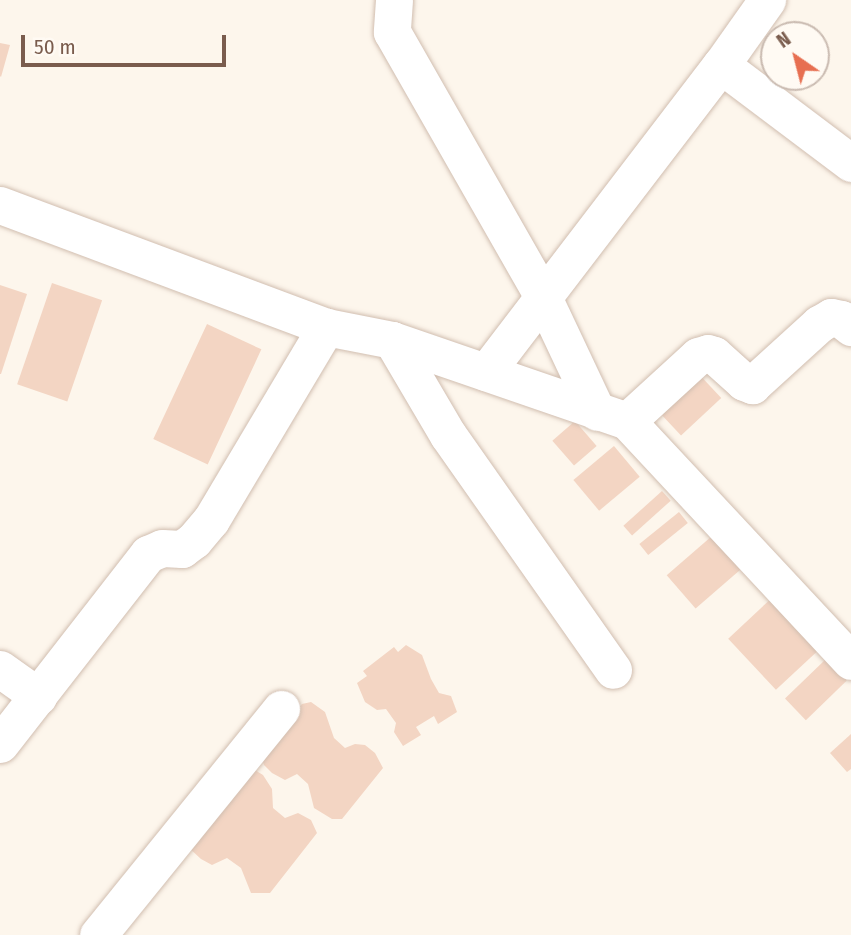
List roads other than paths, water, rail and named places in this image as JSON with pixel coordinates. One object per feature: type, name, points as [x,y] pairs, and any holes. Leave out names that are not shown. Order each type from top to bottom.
[{"type":"street","points":[[394,0],[393,32],[612,417],[851,661]]},
{"type":"street","points":[[486,372],[722,65],[767,0]]},
{"type":"street","points":[[722,65],[851,163]]},
{"type":"street","points":[[0,205],[326,327],[392,340],[612,417]]},
{"type":"street","points":[[612,417],[698,356],[708,353],[714,355],[744,382],[752,385],[819,324],[831,317],[841,318],[851,327]]},
{"type":"street","points":[[0,744],[148,554],[162,548],[182,549],[194,540],[211,520],[326,327]]},
{"type":"street","points":[[392,340],[448,435],[613,670]]},
{"type":"street","points":[[0,669],[38,696]]},
{"type":"street","points":[[98,935],[281,709]]}]
